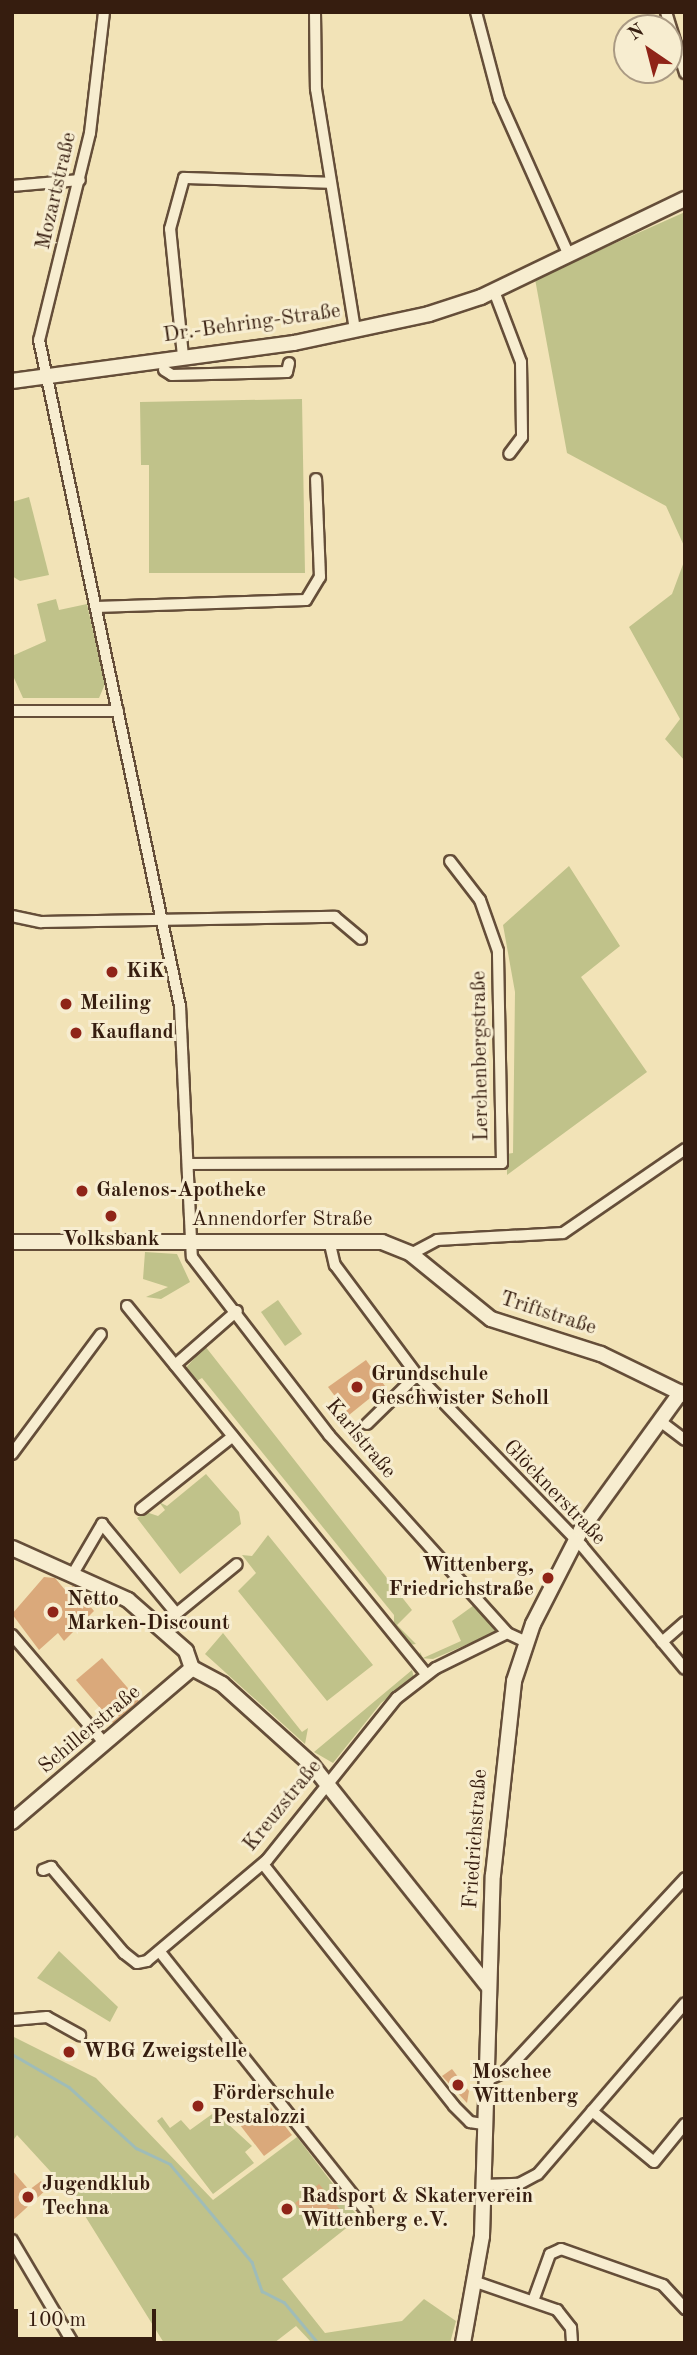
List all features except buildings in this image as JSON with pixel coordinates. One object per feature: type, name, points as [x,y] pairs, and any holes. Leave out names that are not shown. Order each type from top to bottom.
[{"type":"street","name":"Mozartstraße","points":[[46,376],[39,332],[80,180],[104,12]]},
{"type":"street","points":[[315,12],[316,89],[355,331]]},
{"type":"street","points":[[476,12],[499,99],[568,253]]},
{"type":"street","points":[[183,356],[170,229],[184,178],[331,183]]},
{"type":"street","points":[[12,186],[80,180]]},
{"type":"street","name":"Dr.-Behring-Straße","points":[[12,381],[355,331],[429,314],[494,291],[568,253],[685,199]]},
{"type":"street","points":[[494,291],[521,362],[522,437],[509,454]]},
{"type":"street","points":[[164,370],[172,376],[287,372],[289,363]]},
{"type":"street","points":[[46,376],[163,920],[186,1047],[191,1240]]},
{"type":"street","points":[[96,607],[306,600],[320,577],[316,479]]},
{"type":"street","points":[[12,711],[118,711]]},
{"type":"street","name":"Lerchenbergstraße","points":[[190,1164],[502,1163],[498,951],[488,916],[450,861]]},
{"type":"street","points":[[12,916],[41,922],[335,917],[361,939]]},
{"type":"street","points":[[411,1254],[437,1240],[563,1233],[685,1149]]},
{"type":"street","name":"Karlstraße","points":[[191,1240],[197,1270],[237,1311],[329,1435],[507,1633],[526,1642]]},
{"type":"street","name":"Annendorfer Straße","points":[[12,1241],[329,1240],[382,1242],[411,1254]]},
{"type":"street","name":"Glöcknerstraße","points":[[329,1240],[335,1265],[417,1375],[575,1540],[685,1669]]},
{"type":"street","name":"Triftstraße","points":[[411,1254],[491,1319],[601,1354],[683,1391]]},
{"type":"street","points":[[127,1306],[426,1674]]},
{"type":"street","points":[[175,1365],[237,1311]]},
{"type":"street","points":[[12,1454],[101,1334]]},
{"type":"street","points":[[367,1424],[417,1375]]},
{"type":"street","name":"Friedrichstraße","points":[[463,2343],[476,2282],[483,2185],[487,1985],[504,1746],[526,1642],[575,1540],[683,1391]]},
{"type":"street","points":[[660,1421],[685,1440]]},
{"type":"street","points":[[158,1512],[146,1505],[233,1436]]},
{"type":"street","points":[[74,1572],[102,1524],[176,1612]]},
{"type":"street","points":[[12,1548],[74,1572],[118,1594],[160,1627],[190,1656],[192,1668],[222,1684],[326,1781],[487,1985]]},
{"type":"street","points":[[160,1627],[237,1564]]},
{"type":"street","points":[[662,1642],[685,1622]]},
{"type":"street","name":"Kreuzstraße","points":[[160,1952],[263,1864],[326,1781],[387,1708],[426,1674],[494,1643],[507,1633]]},
{"type":"street","points":[[12,1635],[105,1744]]},
{"type":"street","name":"Schillerstraße","points":[[12,1822],[192,1668]]},
{"type":"street","points":[[263,1864],[453,2106],[470,2122],[483,2124]]},
{"type":"street","points":[[43,1870],[51,1867],[131,1960],[147,1961],[160,1952],[367,2212]]},
{"type":"street","points":[[485,2081],[505,2072],[685,1878]]},
{"type":"street","points":[[483,2185],[532,2179],[685,2003]]},
{"type":"street","points":[[12,2020],[47,2017],[80,2035]]},
{"type":"street","points":[[592,2111],[654,2161],[685,2124]]},
{"type":"street","points":[[12,2240],[67,2341]]},
{"type":"street","points":[[533,2301],[550,2254],[561,2249],[663,2285],[685,2309]]},
{"type":"street","points":[[476,2282],[533,2301],[566,2318],[572,2343]]},
{"type":"green space","points":[[685,212],[685,548],[666,506],[567,453],[535,279]]},
{"type":"green space","points":[[302,399],[305,573],[149,573],[149,465],[141,465],[140,402]]},
{"type":"green space","points":[[29,497],[49,575],[20,581],[12,576],[12,502]]},
{"type":"green space","points":[[685,559],[685,761],[665,739],[680,719],[629,627],[672,594]]},
{"type":"green space","points":[[56,599],[59,610],[87,604],[105,684],[99,698],[23,698],[14,678],[12,656],[46,641],[37,604]]},
{"type":"green space","points":[[569,866],[620,946],[581,977],[647,1072],[507,1175],[507,1154],[513,1153],[515,992],[503,925]]},
{"type":"green space","points":[[145,1252],[177,1254],[190,1282],[161,1299],[146,1297],[168,1287],[143,1279]]},
{"type":"green space","points":[[278,1300],[302,1334],[285,1346],[261,1312]]},
{"type":"green space","points":[[205,1346],[412,1610],[397,1625],[416,1644],[409,1645],[394,1627],[394,1615],[202,1378],[195,1382],[185,1369]]},
{"type":"green space","points":[[206,1474],[239,1512],[241,1524],[180,1574],[137,1518],[146,1512],[158,1516],[165,1510],[159,1502],[167,1506]]},
{"type":"green space","points":[[268,1535],[373,1665],[327,1701],[238,1591],[256,1573],[242,1555],[252,1556]]},
{"type":"green space","points":[[477,1603],[496,1632],[433,1659],[419,1658],[420,1652],[423,1658],[461,1641],[452,1621]]},
{"type":"green space","points":[[223,1633],[302,1732],[308,1728],[305,1744],[205,1654]]},
{"type":"green space","points":[[412,1670],[414,1678],[381,1703],[333,1763],[314,1752]]},
{"type":"green space","points":[[59,1951],[118,2007],[110,2022],[37,1978]]},
{"type":"green space","points":[[12,2036],[96,2078],[213,2200],[297,2137],[359,2218],[282,2279],[325,2333],[402,2321],[424,2299],[456,2321],[450,2343],[312,2343],[296,2326],[274,2343],[164,2343],[72,2195],[17,2135],[12,2142]]},
{"type":"green space","points":[[215,2112],[252,2146],[245,2152],[254,2163],[213,2194],[157,2121],[162,2117],[170,2128],[181,2120],[190,2130]]},
{"type":"waterway","points":[[12,2054],[69,2087],[136,2148],[170,2164],[252,2262],[262,2291],[284,2302],[318,2343]]},
{"type":"place","name":"KiK","points":[[112,972]]},
{"type":"place","name":"Meiling","points":[[66,1004]]},
{"type":"place","name":"Kaufland","points":[[76,1033]]},
{"type":"place","name":"Galenos-Apotheke","points":[[82,1191]]},
{"type":"place","name":"Volksbank","points":[[111,1216]]},
{"type":"place","name":"Grundschule Geschwister Scholl","points":[[357,1387]]},
{"type":"place","name":"Wittenberg, Friedrichstraße","points":[[548,1578]]},
{"type":"place","name":"Netto Marken-Discount","points":[[53,1612]]},
{"type":"place","name":"WBG Zweigstelle","points":[[69,2052]]},
{"type":"place","name":"Moschee Wittenberg","points":[[458,2085]]},
{"type":"place","name":"Förderschule Pestalozzi","points":[[198,2106]]},
{"type":"place","name":"Jugendklub Techna","points":[[28,2197]]},
{"type":"place","name":"Radsport & Skaterverein Wittenberg e.V.","points":[[287,2209]]}]
